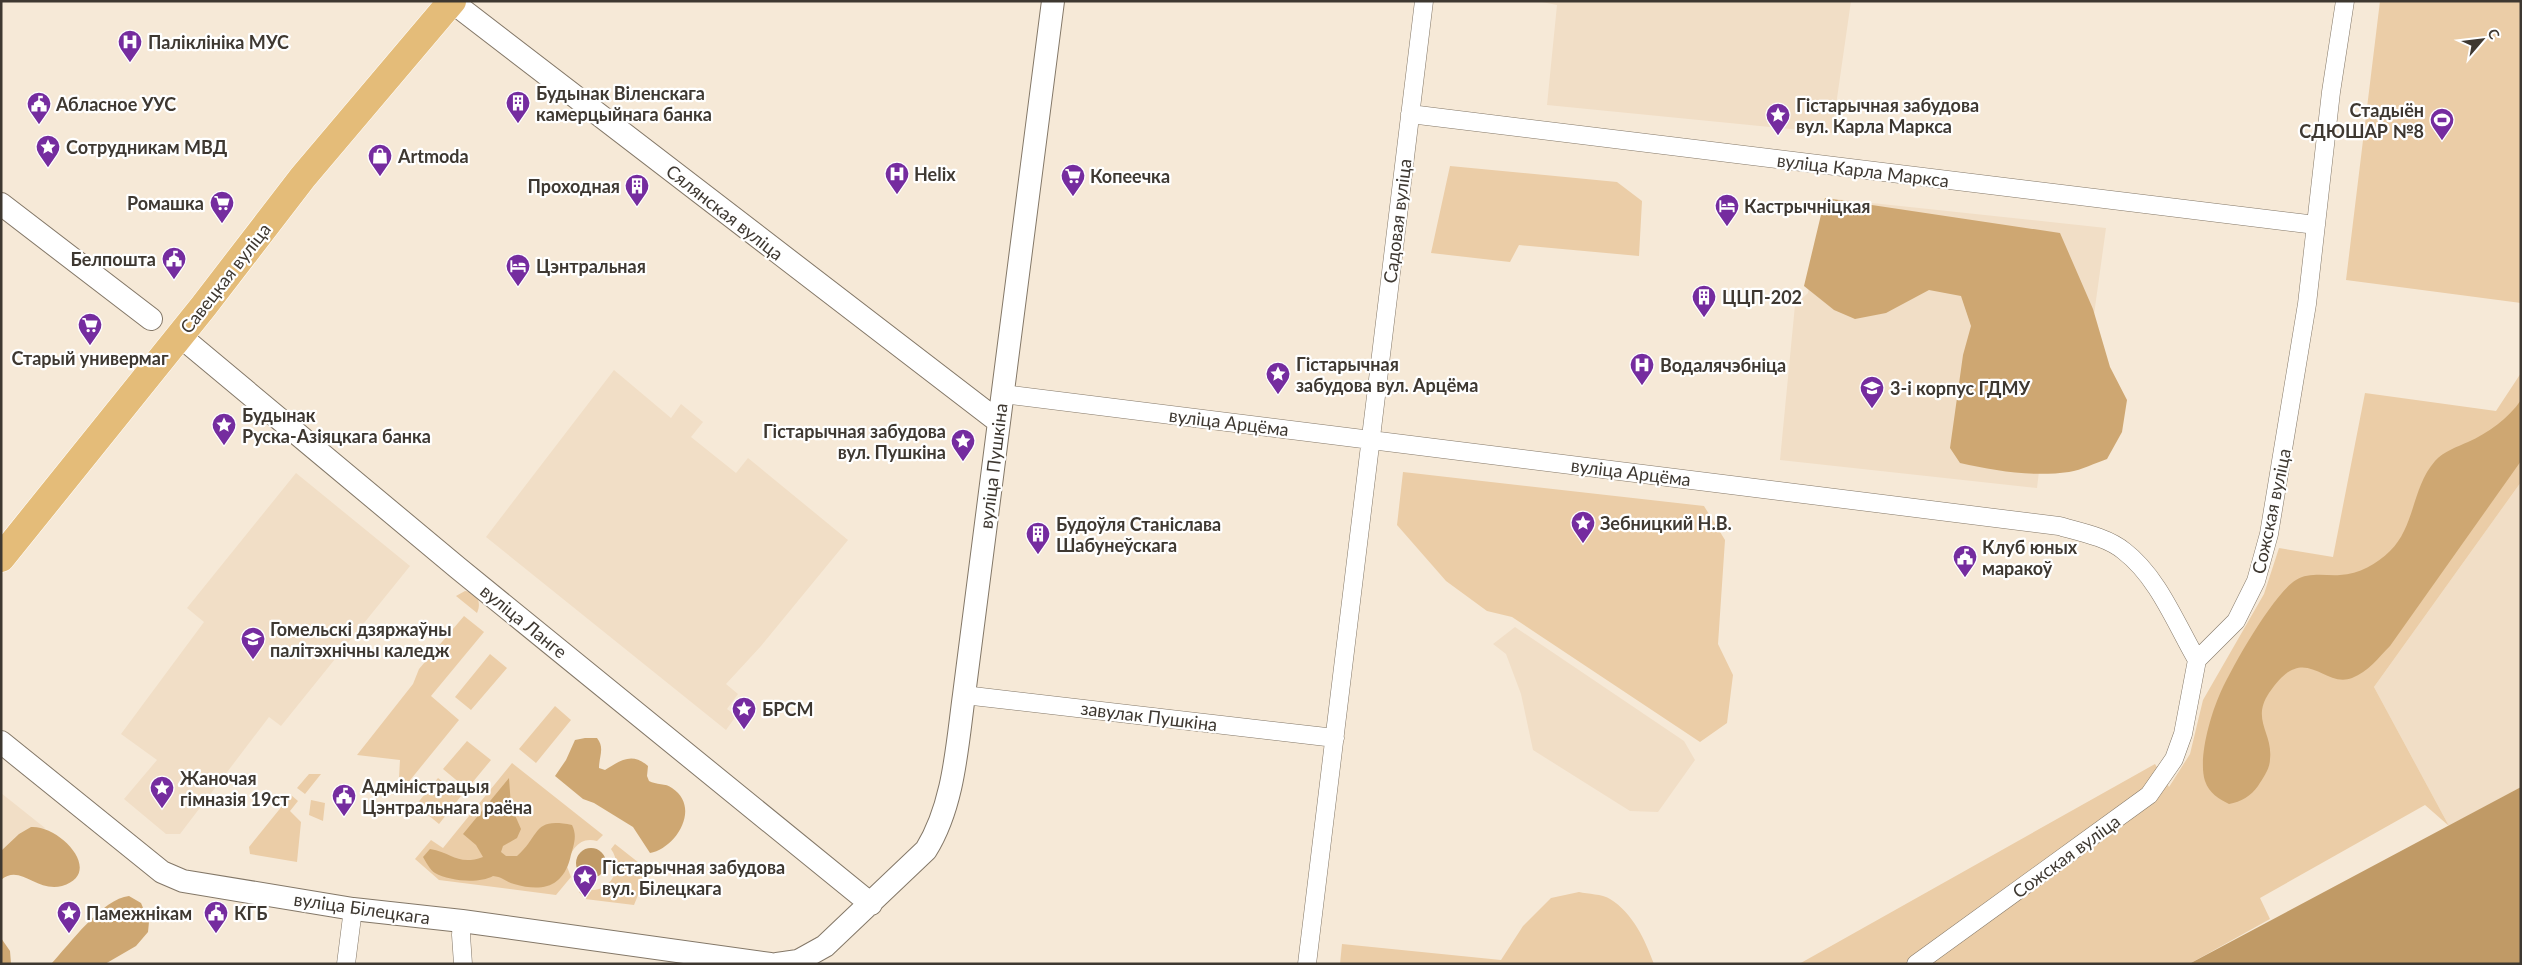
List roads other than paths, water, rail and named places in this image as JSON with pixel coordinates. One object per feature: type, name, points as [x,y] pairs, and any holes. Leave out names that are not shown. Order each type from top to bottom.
[{"type":"main road","name":"Савецкая вуліца","points":[[1,558],[180,336],[303,177],[452,1]]},
{"type":"street","name":"Сялянская вуліца","points":[[452,1],[999,422]]},
{"type":"street","name":"вуліца Пушкіна","points":[[871,904],[926,850],[937,832],[948,794],[964,695],[1053,1]]},
{"type":"street","name":"Садовая вуліца","points":[[1371,440],[1424,1]]},
{"type":"street","name":"Сожская вуліца","points":[[1916,964],[2149,795],[2174,759],[2183,734],[2197,660],[2236,621],[2256,581],[2269,534],[2301,341],[2331,92],[2345,1]]},
{"type":"street","name":"вуліца Карла Маркса","points":[[1410,114],[2316,225]]},
{"type":"street","points":[[1,204],[151,319]]},
{"type":"street","name":"вуліца Ланге","points":[[180,336],[458,568],[871,904]]},
{"type":"street","name":"вуліца Арцёма","points":[[1003,394],[2059,526],[2093,536],[2123,550],[2148,574],[2197,660]]},
{"type":"street","points":[[1307,964],[1371,440]]},
{"type":"street","name":"завулак Пушкіна","points":[[964,695],[1334,738]]},
{"type":"street","name":"вуліца Білецкага","points":[[1,742],[162,872],[183,881],[352,909],[462,921],[770,964]]},
{"type":"street","points":[[778,964],[798,961],[816,953],[834,939],[871,904]]},
{"type":"street","points":[[346,964],[352,909]]},
{"type":"street","points":[[462,921],[463,964]]},
{"type":"place","name":"Паліклініка МУС","points":[[130,63]]},
{"type":"place","name":"Будынак Віленскага камерцыйнага банка","points":[[518,124]]},
{"type":"place","name":"Абласное УУС","points":[[39,125]]},
{"type":"place","name":"Гістарычная забудова вул. Карла Маркса","points":[[1778,136]]},
{"type":"place","name":"Стадыён СДЮШАР №8","points":[[2442,141]]},
{"type":"place","name":"Сотрудникам МВД","points":[[48,168]]},
{"type":"place","name":"Artmoda","points":[[380,177]]},
{"type":"place","name":"Helix","points":[[897,195]]},
{"type":"place","name":"Копеечка","points":[[1073,197]]},
{"type":"place","name":"Проходная","points":[[637,207]]},
{"type":"place","name":"Ромашка","points":[[222,224]]},
{"type":"place","name":"Кастрычніцкая","points":[[1727,227]]},
{"type":"place","name":"Белпошта","points":[[174,280]]},
{"type":"place","name":"Цэнтральная","points":[[518,287]]},
{"type":"place","name":"ЦЦП-202","points":[[1704,318]]},
{"type":"place","name":"Старый универмаг","points":[[90,346]]},
{"type":"place","name":"Водалячэбніца","points":[[1642,386]]},
{"type":"place","name":"Гістарычная забудова вул. Арцёма","points":[[1278,395]]},
{"type":"place","name":"3-і корпус ГДМУ","points":[[1872,409]]},
{"type":"place","name":"Будынак Руска-Азіяцкага банка","points":[[224,446]]},
{"type":"place","name":"Гістарычная забудова вул. Пушкіна","points":[[963,462]]},
{"type":"place","name":"Зебницкий Н.В.","points":[[1583,544]]},
{"type":"place","name":"Будоўля Станіслава Шабунеўскага","points":[[1038,555]]},
{"type":"place","name":"Клуб юных маракоў","points":[[1965,578]]},
{"type":"place","name":"Гомельскі дзяржаўны палітэхнічны каледж","points":[[253,660]]},
{"type":"place","name":"БРСМ","points":[[744,730]]},
{"type":"place","name":"Жаночая гімназія 19ст","points":[[162,809]]},
{"type":"place","name":"Адміністрацыя Цэнтральнага раёна","points":[[344,817]]},
{"type":"place","name":"Гістарычная забудова вул. Білецкага","points":[[585,898]]},
{"type":"place","name":"Памежнікам","points":[[69,934]]},
{"type":"place","name":"КГБ","points":[[216,934]]}]
